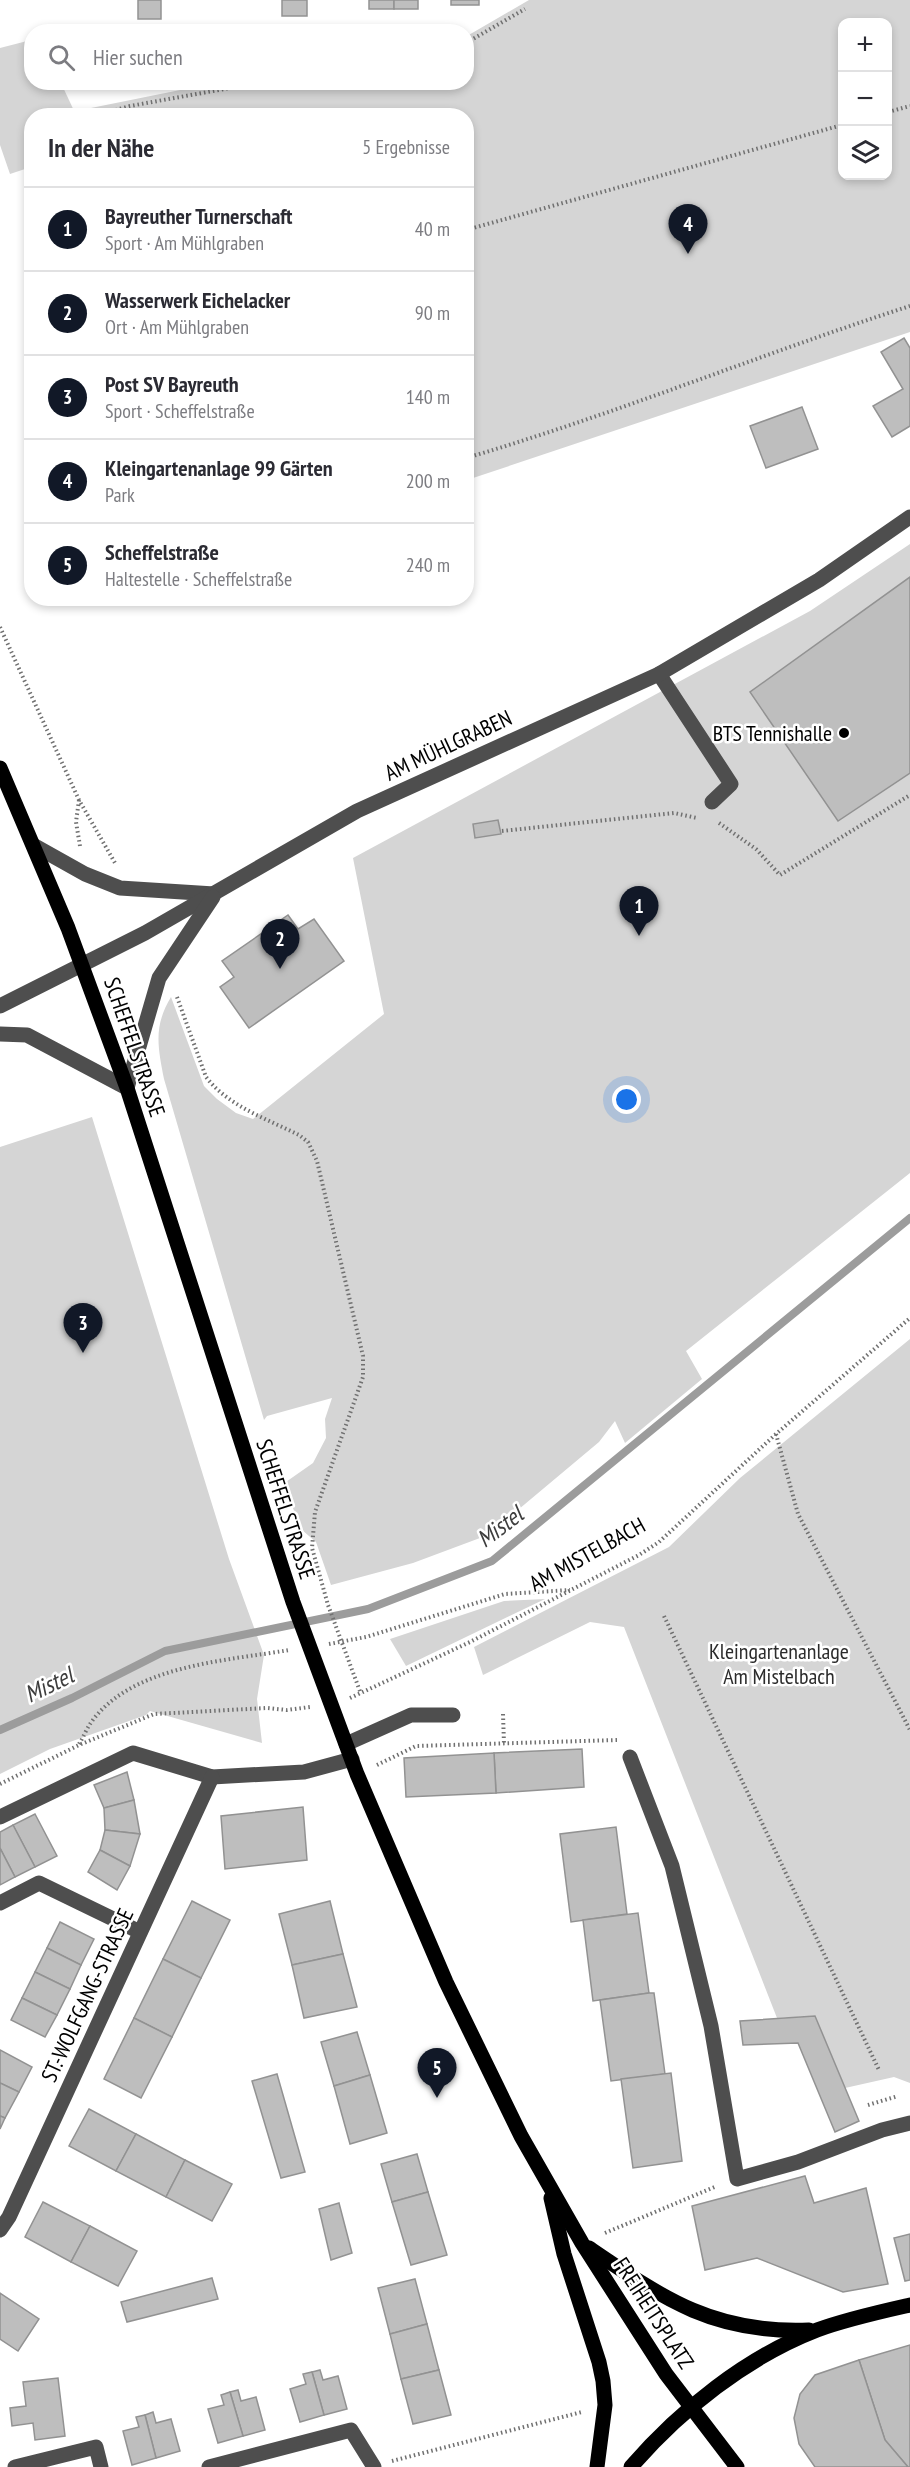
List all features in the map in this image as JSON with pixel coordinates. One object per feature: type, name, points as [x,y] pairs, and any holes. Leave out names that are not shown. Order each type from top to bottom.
[{"type":"main road","name":"SCHEFFELSTRASSE","points":[[0,768],[35,846],[83,966],[127,1088],[293,1602],[346,1744],[446,1982],[521,2136],[582,2243]]},
{"type":"main road","points":[[548,2183],[564,2254],[599,2362],[605,2405],[597,2467]]},
{"type":"main road","points":[[582,2243],[660,2295],[705,2316],[763,2329],[818,2330],[910,2305]]},
{"type":"main road","name":"FREIHEITSPLATZ","points":[[582,2243],[666,2374],[737,2467]]},
{"type":"main road","name":"FREIHEITSPLATZ","points":[[631,2467],[690,2407],[749,2366],[792,2341],[818,2330]]},
{"type":"street","name":"AM MÜHLGRABEN","points":[[0,1006],[83,966],[357,812],[659,674],[819,580],[910,517]]},
{"type":"street","points":[[659,674],[731,784],[712,802]]},
{"type":"street","points":[[0,1034],[27,1035],[127,1088],[159,978],[214,894],[120,888],[85,874],[35,846]]},
{"type":"street","points":[[346,1744],[411,1715],[453,1715]]},
{"type":"street","points":[[0,1817],[132,1754],[212,1777],[304,1772],[355,1766]]},
{"type":"street","points":[[630,1757],[672,1866],[711,2026],[737,2179],[798,2162],[882,2130],[910,2123]]},
{"type":"street","name":"ST.-WOLFGANG-STRASSE","points":[[3,2220],[212,1777]]},
{"type":"street","points":[[0,1903],[39,1883],[140,1932]]},
{"type":"street","points":[[209,2467],[351,2430],[374,2467]]},
{"type":"street","points":[[15,2467],[96,2447],[101,2467]]},
{"type":"path","points":[[474,38],[525,9]]},
{"type":"path","points":[[123,108],[219,90]]},
{"type":"path","points":[[892,111],[910,106]]},
{"type":"path","points":[[474,228],[839,126]]},
{"type":"path","points":[[474,455],[587,420],[823,334],[910,306]]},
{"type":"path","points":[[0,627],[79,800],[116,863]]},
{"type":"path","points":[[711,821],[720,823],[756,849],[780,875],[910,795]]},
{"type":"path","points":[[502,831],[674,813],[703,819]]},
{"type":"path","points":[[165,970],[180,1004],[206,1077],[226,1098],[299,1135],[308,1142],[317,1161],[363,1356],[363,1377],[315,1512],[312,1548],[328,1605],[361,1694]]},
{"type":"path","name":"AM MISTELBACH","points":[[0,1784],[79,1745],[154,1714],[267,1708],[287,1710],[361,1694],[572,1590],[659,1542],[776,1434],[910,1318]]},
{"type":"path","points":[[776,1434],[798,1514],[910,1730]]},
{"type":"path","points":[[366,1637],[506,1594],[572,1590]]},
{"type":"path","points":[[664,1616],[879,2070]]},
{"type":"path","points":[[79,1745],[90,1723],[112,1701],[144,1682],[191,1666],[264,1655]]},
{"type":"path","points":[[503,1714],[504,1744]]},
{"type":"path","points":[[355,1766],[416,1746],[625,1739],[630,1757]]},
{"type":"path","points":[[868,2105],[898,2096]]},
{"type":"path","points":[[582,2243],[737,2179]]},
{"type":"path","points":[[374,2467],[605,2405]]},
{"type":"green space","points":[[529,0],[910,0],[910,332],[474,478],[474,108],[91,108],[180,90],[474,90],[474,32]]},
{"type":"green space","points":[[24,42],[24,90],[64,90],[73,108],[24,108],[24,169],[10,174],[0,145],[0,48]]},
{"type":"green space","points":[[910,544],[910,1173],[686,1351],[702,1379],[625,1443],[615,1421],[599,1442],[488,1535],[413,1563],[331,1585],[316,1542],[302,1530],[283,1484],[313,1463],[326,1438],[325,1419],[332,1398],[267,1416],[264,1420],[164,1079],[158,1037],[161,1018],[171,997],[204,1086],[236,1113],[253,1119],[384,1014],[353,858],[810,611]]},
{"type":"green space","points":[[92,1117],[229,1559],[264,1655],[257,1699],[262,1743],[150,1711],[146,1715],[50,1749],[0,1774],[0,1147]]},
{"type":"green space","name":"Kleingartenanlage Am Mistelbach","points":[[910,1339],[910,2083],[894,2077],[845,2088],[815,2016],[777,2018],[624,1627],[590,1622],[483,1675],[474,1647],[669,1547],[740,1478]]},
{"type":"green space","points":[[545,1599],[406,1666],[390,1639],[504,1601]]},
{"type":"building","points":[[138,0],[161,0],[161,19],[138,19]]},
{"type":"building","points":[[282,0],[307,0],[307,16],[282,16]]},
{"type":"building","points":[[369,0],[394,0],[394,9],[369,9]]},
{"type":"building","points":[[394,0],[418,0],[418,9],[394,9]]},
{"type":"building","points":[[451,0],[479,0],[479,5],[451,5]]},
{"type":"building","points":[[904,338],[910,348],[910,426],[892,437],[873,406],[903,389],[881,352]]},
{"type":"building","points":[[802,407],[818,449],[766,468],[750,426]]},
{"type":"building","name":"BTS Tennishalle","points":[[910,577],[910,773],[838,821],[750,692]]},
{"type":"building","points":[[498,820],[501,834],[475,838],[473,824]]},
{"type":"building","points":[[288,915],[298,929],[314,919],[344,961],[249,1028],[220,987],[234,977],[222,961]]},
{"type":"building","points":[[582,1749],[584,1787],[496,1793],[494,1753]]},
{"type":"building","points":[[494,1753],[496,1793],[406,1797],[404,1758]]},
{"type":"building","points":[[127,1772],[134,1800],[104,1808],[94,1785]]},
{"type":"building","points":[[134,1800],[140,1834],[105,1830],[104,1808]]},
{"type":"building","points":[[303,1807],[307,1860],[225,1869],[221,1816]]},
{"type":"building","points":[[35,1814],[57,1856],[35,1867],[13,1825]]},
{"type":"building","points":[[13,1825],[35,1867],[15,1877],[0,1848],[0,1832]]},
{"type":"building","points":[[616,1827],[627,1914],[571,1922],[560,1834]]},
{"type":"building","points":[[105,1830],[140,1834],[130,1866],[100,1850]]},
{"type":"building","points":[[0,1848],[15,1877],[0,1885]]},
{"type":"building","points":[[100,1850],[130,1866],[117,1890],[88,1872]]},
{"type":"building","points":[[192,1901],[230,1920],[201,1978],[163,1959]]},
{"type":"building","points":[[330,1901],[343,1954],[292,1965],[279,1914]]},
{"type":"building","points":[[638,1913],[649,1993],[593,2001],[583,1920]]},
{"type":"building","points":[[60,1922],[94,1939],[81,1965],[47,1948]]},
{"type":"building","points":[[47,1948],[81,1965],[70,1989],[35,1972]]},
{"type":"building","points":[[343,1954],[357,2007],[304,2018],[292,1965]]},
{"type":"building","points":[[163,1959],[201,1978],[172,2037],[134,2018]]},
{"type":"building","points":[[35,1972],[70,1989],[57,2015],[22,1998]]},
{"type":"building","points":[[654,1993],[665,2074],[611,2081],[600,2000]]},
{"type":"building","points":[[22,1998],[57,2015],[45,2037],[11,2020]]},
{"type":"building","points":[[815,2016],[859,2121],[835,2132],[798,2043],[743,2045],[740,2021]]},
{"type":"building","points":[[134,2018],[172,2037],[141,2098],[104,2079]]},
{"type":"building","points":[[357,2032],[370,2075],[334,2086],[321,2042]]},
{"type":"building","points":[[0,2050],[32,2067],[19,2092],[0,2083]]},
{"type":"building","points":[[671,2073],[682,2161],[633,2168],[621,2079]]},
{"type":"building","points":[[277,2074],[305,2172],[281,2178],[252,2081]]},
{"type":"building","points":[[370,2075],[387,2133],[350,2144],[334,2086]]},
{"type":"building","points":[[0,2083],[19,2092],[5,2118],[0,2116]]},
{"type":"building","points":[[89,2109],[136,2134],[116,2171],[69,2146]]},
{"type":"building","points":[[0,2116],[5,2118],[0,2129]]},
{"type":"building","points":[[136,2134],[185,2160],[166,2197],[116,2171]]},
{"type":"building","points":[[417,2154],[428,2192],[392,2202],[381,2164]]},
{"type":"building","points":[[185,2160],[232,2184],[212,2221],[166,2197]]},
{"type":"building","points":[[805,2176],[814,2203],[866,2188],[888,2284],[843,2292],[757,2258],[705,2270],[692,2206]]},
{"type":"building","points":[[428,2192],[447,2255],[411,2265],[392,2202]]},
{"type":"building","points":[[43,2202],[90,2226],[71,2262],[25,2237]]},
{"type":"building","points":[[339,2203],[352,2253],[331,2260],[319,2209]]},
{"type":"building","points":[[90,2226],[137,2251],[118,2286],[71,2262]]},
{"type":"building","points":[[910,2234],[910,2280],[905,2281],[894,2238]]},
{"type":"building","points":[[212,2278],[218,2299],[127,2322],[121,2302]]},
{"type":"building","points":[[415,2279],[427,2324],[390,2334],[378,2288]]},
{"type":"building","points":[[0,2293],[39,2319],[18,2351],[0,2339]]},
{"type":"building","points":[[427,2324],[439,2370],[401,2379],[390,2334]]},
{"type":"building","points":[[910,2345],[910,2467],[908,2467],[885,2440],[859,2360]]},
{"type":"building","points":[[859,2360],[885,2440],[908,2467],[815,2467],[799,2444],[794,2418],[800,2394],[815,2375]]},
{"type":"building","points":[[320,2370],[323,2380],[338,2376],[347,2409],[324,2415],[312,2372]]},
{"type":"building","points":[[439,2370],[451,2415],[413,2424],[401,2379]]},
{"type":"building","points":[[312,2372],[324,2415],[300,2422],[290,2389],[306,2384],[303,2374]]},
{"type":"building","points":[[58,2378],[65,2436],[35,2440],[33,2423],[12,2426],[10,2408],[26,2406],[23,2382]]},
{"type":"building","points":[[238,2390],[241,2401],[256,2397],[265,2430],[243,2436],[230,2392]]},
{"type":"building","points":[[230,2392],[243,2436],[218,2443],[208,2409],[224,2405],[221,2395]]},
{"type":"building","points":[[153,2412],[156,2423],[171,2419],[180,2451],[156,2458],[145,2415]]},
{"type":"building","points":[[145,2415],[156,2458],[132,2465],[123,2431],[139,2427],[136,2417]]},
{"type":"waterway","name":"Mistel","points":[[0,1730],[72,1698],[165,1651],[368,1609],[492,1561],[910,1218]]},
{"type":"place","name":"Kleingartenanlage 99 Gärten","points":[[688,254]]},
{"type":"place","name":"BTS Tennishalle","points":[[844,733]]},
{"type":"place","name":"Bayreuther Turnerschaft","points":[[639,936]]},
{"type":"place","name":"Wasserwerk Eichelacker","points":[[280,969]]},
{"type":"place","name":"Post SV Bayreuth","points":[[83,1353]]},
{"type":"place","name":"Scheffelstraße","points":[[437,2098]]}]
